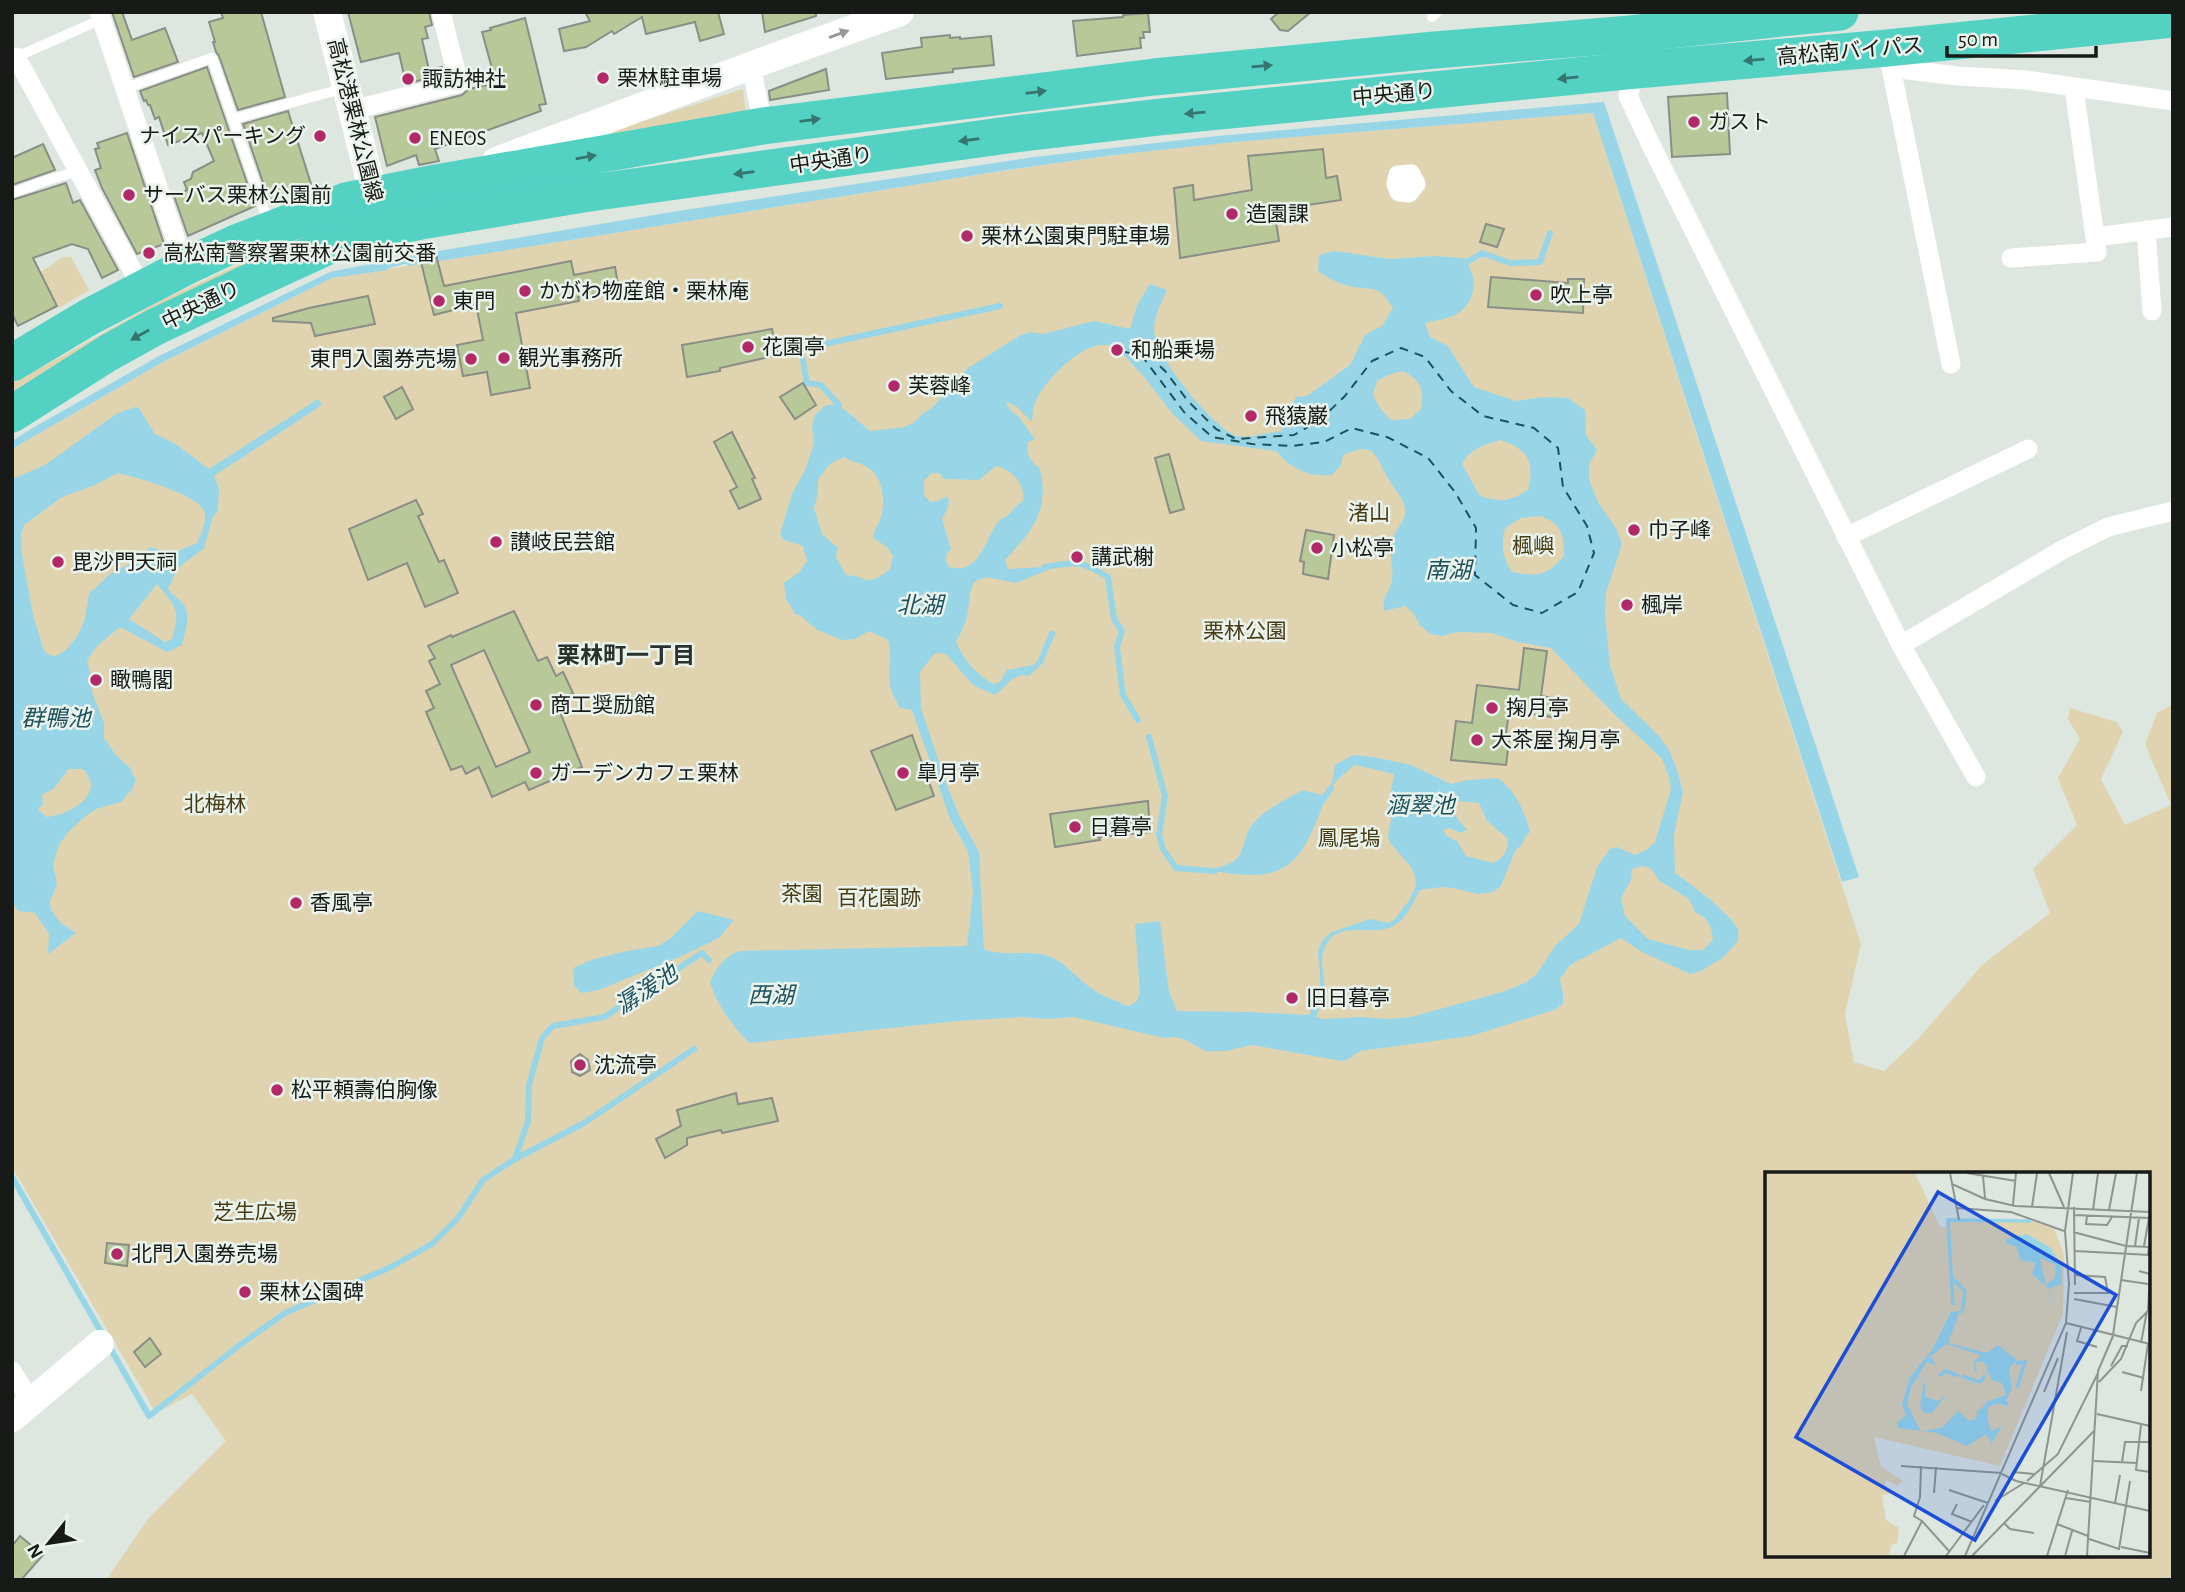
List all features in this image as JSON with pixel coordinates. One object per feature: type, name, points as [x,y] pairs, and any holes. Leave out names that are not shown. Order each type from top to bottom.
[{"type":"highway","name":"高松南バイパス","points":[[1649,23],[1840,12]]},
{"type":"highway","name":"高松南バイパス","points":[[1694,65],[2173,19]]},
{"type":"highway","name":"中央通り","points":[[12,414],[155,327],[335,243],[378,212],[436,183],[763,125],[1228,69],[1435,50],[1649,23]]},
{"type":"highway","name":"中央通り","points":[[16,354],[142,288],[236,243],[346,201],[378,212],[583,194],[1014,134],[1160,117],[1694,65]]},
{"type":"street","name":"高松港栗林公園線","points":[[327,12],[343,100],[378,212]]},
{"type":"street","points":[[343,100],[459,83],[441,12]]},
{"type":"street","points":[[436,183],[901,12]]},
{"type":"street","points":[[100,16],[185,267]]},
{"type":"street","points":[[1649,23],[1628,96],[1901,645],[1976,777]]},
{"type":"street","points":[[1887,48],[1907,70],[2026,80],[2173,101]]},
{"type":"street","points":[[1887,48],[1951,364]]},
{"type":"street","points":[[14,59],[142,288]]},
{"type":"street","points":[[751,65],[763,125]]},
{"type":"street","points":[[2011,258],[2097,252],[2074,88]]},
{"type":"street","points":[[2095,237],[2173,227]]},
{"type":"street","points":[[2146,230],[2152,311]]},
{"type":"street","points":[[1846,537],[2028,449]]},
{"type":"street","points":[[1901,645],[2062,550],[2108,527],[2173,511]]},
{"type":"street","points":[[12,1371],[21,1410],[100,1344]]},
{"type":"lane","points":[[14,59],[100,16]]},
{"type":"lane","points":[[126,88],[212,58],[265,212]]},
{"type":"lane","points":[[233,119],[343,100]]},
{"type":"lane","points":[[12,193],[79,171]]},
{"type":"green space","points":[[743,89],[746,114],[613,138],[612,131]]},
{"type":"green space","name":"栗林公園","points":[[1593,113],[1861,944],[1845,1014],[1854,1062],[1884,1071],[1919,1038],[1983,964],[2050,913],[2033,869],[2077,825],[2058,778],[2080,739],[2068,719],[2070,708],[2117,722],[2123,732],[2101,779],[2125,825],[2171,805],[2145,744],[2157,713],[2173,704],[2173,1580],[106,1580],[148,1519],[226,1441],[192,1394],[156,1413],[12,1167],[12,449],[163,362],[332,278],[1114,155],[1218,143]]},
{"type":"green space","points":[[305,234],[307,239],[12,394],[12,384],[162,300]]},
{"type":"green space","points":[[63,257],[71,257],[89,290],[59,308],[41,272]]},
{"type":"water","points":[[1604,102],[1859,877],[1842,882],[1593,113],[1234,142],[1114,155],[408,266],[403,257],[678,211],[1034,157],[1217,136]]},
{"type":"water","points":[[1335,251],[1390,259],[1434,256],[1464,258],[1472,274],[1471,298],[1461,311],[1453,316],[1425,323],[1430,337],[1448,346],[1474,387],[1516,401],[1544,397],[1568,398],[1585,410],[1586,435],[1597,450],[1589,464],[1589,480],[1622,544],[1606,593],[1605,614],[1610,665],[1621,699],[1660,737],[1677,770],[1683,792],[1674,834],[1675,873],[1728,916],[1738,930],[1738,941],[1724,957],[1701,971],[1690,974],[1642,952],[1621,938],[1570,965],[1560,979],[1563,1004],[1554,1010],[1471,1036],[1360,1051],[1342,1061],[1252,1045],[1226,1051],[1205,1051],[1176,1037],[1164,1038],[1074,1017],[957,1021],[750,1043],[726,1015],[710,982],[718,967],[729,957],[739,951],[967,946],[973,892],[968,851],[950,819],[912,710],[900,708],[891,689],[888,640],[869,631],[855,639],[842,640],[817,630],[800,615],[796,615],[786,599],[784,583],[799,572],[807,561],[803,546],[784,540],[780,534],[792,494],[806,468],[814,443],[812,427],[815,415],[826,405],[839,405],[870,431],[905,427],[932,408],[968,368],[1019,336],[1030,332],[1043,334],[1094,321],[1130,329],[1137,305],[1150,284],[1167,290],[1154,325],[1159,348],[1177,377],[1202,408],[1227,431],[1237,436],[1281,431],[1296,397],[1307,396],[1350,365],[1365,335],[1382,326],[1393,308],[1379,291],[1345,285],[1318,271],[1319,255]],"holes":[[[1109,345],[1118,349],[1172,413],[1201,441],[1276,451],[1288,463],[1315,475],[1332,475],[1341,465],[1343,455],[1362,449],[1373,453],[1405,508],[1404,518],[1391,543],[1392,580],[1385,598],[1384,611],[1405,606],[1430,634],[1442,636],[1457,632],[1492,633],[1518,642],[1551,648],[1613,713],[1662,759],[1671,789],[1655,842],[1635,855],[1617,847],[1610,849],[1597,867],[1579,924],[1555,946],[1536,975],[1525,983],[1411,1017],[1316,1017],[1324,991],[1323,952],[1331,938],[1348,931],[1386,929],[1395,925],[1406,914],[1420,890],[1441,887],[1478,894],[1493,892],[1501,886],[1515,851],[1530,832],[1518,802],[1498,778],[1451,784],[1411,765],[1353,755],[1335,765],[1331,788],[1355,765],[1394,774],[1388,806],[1391,820],[1388,836],[1390,843],[1411,867],[1416,885],[1410,899],[1394,920],[1388,923],[1370,919],[1332,932],[1325,938],[1318,956],[1319,987],[1309,1015],[1177,1011],[1169,991],[1160,921],[1135,924],[1140,993],[1137,1001],[1129,1006],[1088,986],[1052,957],[999,953],[984,949],[979,852],[947,786],[921,708],[920,672],[935,653],[946,654],[973,685],[995,695],[1014,678],[1029,676],[1043,663],[1056,632],[1050,630],[1034,665],[1007,670],[1000,682],[993,684],[971,666],[956,642],[964,627],[974,582],[986,577],[1016,583],[1048,570],[1045,567],[1008,569],[1005,560],[1031,530],[1043,497],[1040,469],[1028,454],[1028,442],[1035,439],[1005,401],[1016,406],[1032,422],[1033,408],[1043,389],[1075,356],[1094,346]],[[1403,371],[1420,386],[1421,409],[1410,419],[1391,420],[1373,395],[1377,381]],[[1500,440],[1523,452],[1530,464],[1528,490],[1505,500],[1480,496],[1462,464],[1478,448]],[[844,457],[865,466],[876,475],[882,488],[883,503],[873,538],[887,547],[893,556],[890,569],[876,579],[846,575],[836,557],[838,548],[822,534],[814,508],[818,479],[830,464]],[[996,466],[1007,470],[1020,483],[1022,489],[1023,501],[998,522],[975,561],[959,568],[949,567],[946,560],[951,549],[942,519],[949,505],[947,496],[930,502],[924,495],[924,480],[932,473],[939,473],[944,479],[979,480]],[[1540,516],[1547,519],[1560,531],[1564,556],[1552,568],[1541,573],[1512,572],[1503,551],[1505,528],[1521,518]],[[1457,801],[1479,803],[1487,821],[1508,839],[1506,851],[1500,859],[1493,863],[1466,856],[1457,841],[1447,836],[1443,830],[1449,828],[1460,833],[1467,830],[1453,803]],[[1642,866],[1650,868],[1660,881],[1689,899],[1695,912],[1705,918],[1711,928],[1713,940],[1703,950],[1689,950],[1648,939],[1625,916],[1621,898],[1631,880],[1632,869]]]},
{"type":"water","points":[[386,261],[388,270],[332,278],[163,362],[12,449],[12,441],[159,356],[330,272]]},
{"type":"water","name":"群鴨池","points":[[318,399],[322,405],[214,476],[219,488],[218,510],[213,517],[204,548],[178,568],[168,589],[182,603],[187,614],[182,645],[167,652],[120,627],[97,646],[87,660],[92,692],[104,723],[104,738],[115,754],[130,768],[136,780],[121,802],[96,809],[68,832],[59,845],[53,864],[57,885],[50,901],[51,910],[61,923],[76,933],[48,954],[49,934],[35,913],[18,911],[12,901],[12,479],[45,465],[116,414],[135,407],[139,408],[155,434],[176,444],[209,469]],"holes":[[[118,473],[165,487],[190,498],[204,511],[202,532],[197,543],[173,553],[149,547],[143,558],[111,573],[89,594],[84,622],[76,638],[65,651],[55,656],[50,655],[44,651],[33,615],[22,554],[21,534],[24,525],[62,497]],[[157,584],[175,609],[176,621],[172,639],[165,642],[129,619]],[[69,769],[83,769],[91,783],[89,792],[81,803],[60,814],[46,817],[38,809],[43,804],[42,795],[53,789]]]},
{"type":"water","points":[[1303,790],[1326,796],[1299,855],[1274,872],[1257,875],[1209,870],[1233,862],[1241,853],[1256,820]]},
{"type":"water","points":[[698,911],[734,920],[719,938],[599,990],[581,993],[574,985],[573,968],[594,959],[658,946],[671,938]]},
{"type":"building","points":[[112,12],[122,12],[132,40],[165,28],[178,62],[134,77]]},
{"type":"building","points":[[221,12],[261,12],[285,97],[238,110],[216,52],[209,22],[223,18]]},
{"type":"building","points":[[348,12],[429,12],[432,25],[425,27],[428,38],[422,39],[429,70],[442,67],[444,74],[406,84],[399,53],[361,62]]},
{"type":"building","points":[[585,12],[718,12],[724,34],[700,41],[695,22],[646,34],[642,17],[586,47],[564,51],[559,29],[590,21]]},
{"type":"building","points":[[762,12],[816,12],[816,16],[765,32]]},
{"type":"building","points":[[1279,12],[1311,12],[1288,31],[1280,30],[1271,19]]},
{"type":"building","points":[[1148,13],[1150,32],[1143,32],[1144,38],[1140,38],[1141,48],[1077,56],[1073,21]]},
{"type":"building","points":[[525,18],[546,104],[539,105],[541,111],[435,149],[439,161],[419,165],[416,155],[387,166],[375,117],[462,95],[469,89],[496,83],[482,32]]},
{"type":"building","points":[[950,35],[950,38],[960,39],[991,36],[994,65],[886,79],[882,53],[922,47],[921,38]]},
{"type":"building","points":[[207,67],[255,206],[188,236],[174,196],[187,190],[184,182],[191,179],[193,172],[214,161],[202,133],[168,145],[159,117],[155,119],[150,105],[144,101],[140,91]]},
{"type":"building","points":[[826,69],[829,90],[770,100],[769,91]]},
{"type":"building","points":[[1727,93],[1730,154],[1672,157],[1668,97]]},
{"type":"building","points":[[288,111],[311,184],[269,200],[243,124]]},
{"type":"building","name":"サーバス栗林公園前","points":[[127,133],[164,244],[137,254],[95,170],[101,168],[95,149],[99,148],[97,143]]},
{"type":"building","points":[[43,144],[55,170],[12,185],[12,158]]},
{"type":"building","points":[[1323,149],[1326,178],[1337,176],[1341,200],[1301,206],[1302,212],[1275,216],[1279,241],[1180,258],[1174,188],[1193,185],[1194,200],[1252,190],[1248,156]]},
{"type":"building","points":[[66,183],[73,203],[80,200],[118,270],[102,278],[88,249],[72,244],[33,258],[57,306],[18,326],[12,314],[12,200]]},
{"type":"building","points":[[1486,224],[1504,229],[1497,247],[1480,242]]},
{"type":"building","points":[[433,243],[444,286],[571,261],[574,275],[615,267],[619,290],[578,297],[579,301],[516,313],[530,388],[491,395],[487,372],[463,376],[457,345],[483,340],[476,304],[434,315],[417,246]]},
{"type":"building","name":"吹上亭","points":[[1491,277],[1568,283],[1568,279],[1584,279],[1583,313],[1488,307]]},
{"type":"building","points":[[368,296],[375,324],[315,336],[311,323],[273,321],[273,318],[309,308]]},
{"type":"building","points":[[772,329],[778,355],[687,377],[682,345]]},
{"type":"building","points":[[803,383],[816,405],[795,419],[780,397]]},
{"type":"building","points":[[402,387],[413,409],[396,419],[384,397]]},
{"type":"building","points":[[732,432],[755,478],[752,479],[761,499],[739,509],[730,491],[737,487],[714,442]]},
{"type":"building","points":[[1169,454],[1184,509],[1170,513],[1155,458]]},
{"type":"building","points":[[416,500],[423,514],[418,516],[439,562],[444,560],[458,593],[425,607],[407,563],[368,580],[349,529]]},
{"type":"building","name":"小松亭","points":[[1306,530],[1334,535],[1328,579],[1303,574],[1304,562],[1300,561]]},
{"type":"building","name":"商工奨励館","points":[[514,611],[538,661],[547,657],[556,676],[563,672],[573,693],[564,697],[567,703],[558,707],[582,767],[529,790],[525,782],[492,797],[479,767],[466,774],[462,766],[451,770],[426,712],[434,708],[426,691],[440,684],[429,661],[435,658],[428,646],[451,635],[452,637]],"holes":[[[484,650],[530,752],[496,767],[451,665]]]},
{"type":"building","name":"掬月亭","points":[[1524,648],[1547,651],[1541,696],[1554,698],[1552,717],[1509,711],[1505,742],[1509,742],[1506,765],[1451,760],[1456,721],[1472,723],[1477,685],[1519,690]]},
{"type":"building","name":"皐月亭","points":[[912,735],[934,796],[896,810],[871,751]]},
{"type":"building","points":[[1148,801],[1150,832],[1099,837],[1100,840],[1055,847],[1050,814]]},
{"type":"building","name":"沈流亭","points":[[580,1054],[588,1060],[590,1070],[580,1076],[572,1072],[571,1061]]},
{"type":"building","points":[[736,1093],[738,1104],[772,1098],[778,1121],[687,1138],[687,1145],[665,1158],[656,1139],[681,1126],[677,1110]]},
{"type":"building","name":"北門入園券売場","points":[[107,1243],[129,1245],[127,1266],[105,1263]]},
{"type":"building","points":[[150,1338],[161,1354],[145,1367],[134,1352]]},
{"type":"building","points":[[20,1536],[43,1555],[21,1580],[12,1580],[12,1546]]},
{"type":"waterway","points":[[1467,262],[1482,253],[1510,263],[1540,262],[1550,233]]},
{"type":"waterway","points":[[381,267],[411,259]]},
{"type":"waterway","points":[[839,405],[821,385],[807,383],[801,349],[1000,306]]},
{"type":"waterway","points":[[1045,567],[1078,564],[1108,577],[1114,619],[1122,631],[1117,647],[1123,695],[1138,720]]},
{"type":"waterway","points":[[1149,737],[1165,796],[1159,835],[1163,849],[1176,868],[1215,871]]},
{"type":"waterway","points":[[1322,801],[1331,788]]},
{"type":"waterway","name":"潺湲池","points":[[515,1159],[528,1121],[529,1085],[542,1038],[553,1026],[604,1017],[702,953],[709,960]]},
{"type":"waterway","points":[[109,1346],[149,1416],[285,1313],[391,1267],[432,1244],[458,1218],[483,1180],[515,1159],[584,1123],[694,1049]]},
{"type":"waterway","points":[[12,1177],[104,1337]]},
{"type":"ferry route","points":[[1137,344],[1165,371],[1188,401],[1216,429],[1236,439],[1294,435],[1320,420],[1345,396],[1372,361],[1401,348],[1425,357],[1451,391],[1483,416],[1534,428],[1558,448],[1563,487],[1587,526],[1594,553],[1578,592],[1542,613],[1513,605],[1475,575],[1476,528],[1455,492],[1428,458],[1387,437],[1352,428],[1324,442],[1292,446],[1252,444],[1212,437],[1184,412],[1142,356],[1117,350],[1137,344]]},
{"type":"place","name":"栗林駐車場","points":[[603,78]]},
{"type":"place","name":"諏訪神社","points":[[408,79]]},
{"type":"place","name":"ガスト","points":[[1694,122]]},
{"type":"place","name":"ナイスパーキング","points":[[320,136]]},
{"type":"place","name":"ENEOS","points":[[415,138]]},
{"type":"place","name":"サーバス栗林公園前","points":[[129,195]]},
{"type":"place","name":"造園課","points":[[1232,214]]},
{"type":"place","name":"栗林公園東門駐車場","points":[[967,236]]},
{"type":"place","name":"高松南警察署栗林公園前交番","points":[[149,253]]},
{"type":"place","name":"かがわ物産館・栗林庵","points":[[525,291]]},
{"type":"place","name":"吹上亭","points":[[1536,295]]},
{"type":"place","name":"東門","points":[[439,301]]},
{"type":"place","name":"花園亭","points":[[748,347]]},
{"type":"place","name":"和船乗場","points":[[1117,350]]},
{"type":"place","name":"観光事務所","points":[[504,358]]},
{"type":"place","name":"東門入園券売場","points":[[471,359]]},
{"type":"place","name":"芙蓉峰","points":[[894,386]]},
{"type":"place","name":"飛猿巌","points":[[1251,416]]},
{"type":"place","name":"巾子峰","points":[[1634,530]]},
{"type":"place","name":"讃岐民芸館","points":[[496,542]]},
{"type":"place","name":"小松亭","points":[[1317,548]]},
{"type":"place","name":"講武榭","points":[[1077,557]]},
{"type":"place","name":"毘沙門天祠","points":[[58,562]]},
{"type":"place","name":"楓岸","points":[[1627,605]]},
{"type":"place","name":"瞰鴨閣","points":[[96,680]]},
{"type":"place","name":"商工奨励館","points":[[536,705]]},
{"type":"place","name":"掬月亭","points":[[1492,708]]},
{"type":"place","name":"大茶屋 掬月亭","points":[[1477,740]]},
{"type":"place","name":"ガーデンカフェ栗林","points":[[536,773]]},
{"type":"place","name":"皐月亭","points":[[903,773]]},
{"type":"place","name":"日暮亭","points":[[1075,827]]},
{"type":"place","name":"香風亭","points":[[296,903]]},
{"type":"place","name":"旧日暮亭","points":[[1292,998]]},
{"type":"place","name":"沈流亭","points":[[580,1065]]},
{"type":"place","name":"松平頼壽伯胸像","points":[[277,1090]]},
{"type":"place","name":"北門入園券売場","points":[[117,1254]]},
{"type":"place","name":"栗林公園碑","points":[[245,1292]]},
{"type":"district","name":"栗林町一丁目","points":[[626,655]]},
{"type":"park label","name":"渚山","points":[[1369,513]]},
{"type":"park label","name":"楓嶼","points":[[1533,546]]},
{"type":"park label","name":"北梅林","points":[[215,804]]},
{"type":"park label","name":"鳳尾塢","points":[[1349,838]]},
{"type":"park label","name":"茶園","points":[[802,894]]},
{"type":"park label","name":"百花園跡","points":[[879,898]]},
{"type":"park label","name":"芝生広場","points":[[255,1212]]},
{"type":"water label","name":"南湖","points":[[1448,570]]},
{"type":"water label","name":"北湖","points":[[920,605]]},
{"type":"water label","name":"涵翠池","points":[[1420,805]]},
{"type":"water label","name":"西湖","points":[[771,995]]}]
